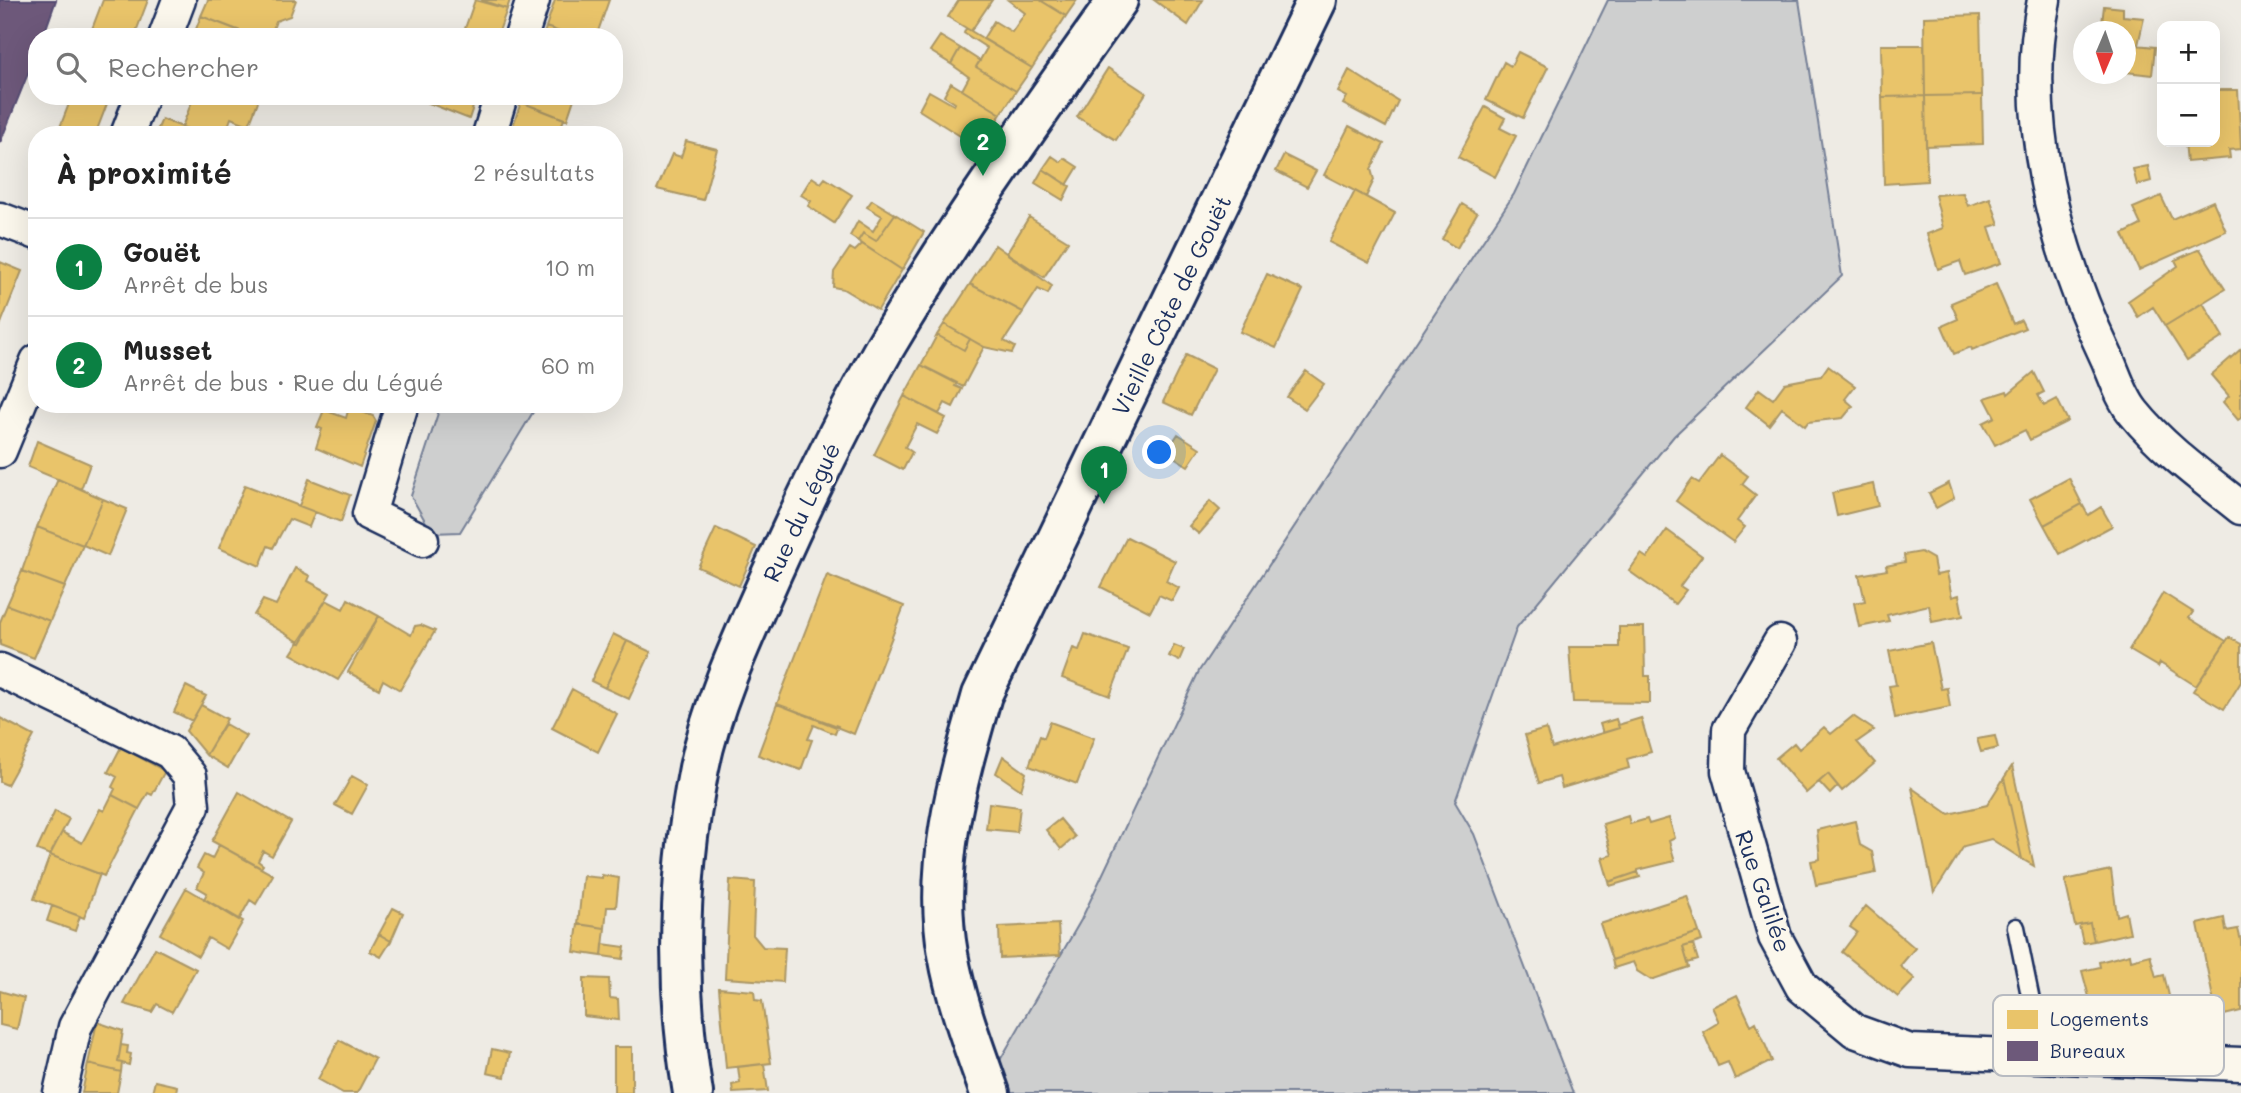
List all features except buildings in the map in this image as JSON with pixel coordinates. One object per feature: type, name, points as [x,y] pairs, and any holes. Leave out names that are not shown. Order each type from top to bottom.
[{"type":"street","points":[[168,28],[179,0]]},
{"type":"street","points":[[524,28],[533,0]]},
{"type":"street","name":"Rue du Légué","points":[[693,1093],[681,993],[681,932],[690,822],[700,765],[745,633],[831,447],[886,346],[953,240],[1118,0]]},
{"type":"street","name":"Vieille Côte de Gouët","points":[[990,1093],[948,953],[944,861],[954,797],[982,695],[1034,581],[1241,163],[1317,0]]},
{"type":"street","points":[[2044,0],[2036,107],[2049,202],[2086,314],[2133,412],[2199,475],[2241,508]]},
{"type":"street","points":[[130,126],[139,105]]},
{"type":"street","points":[[492,126],[498,105]]},
{"type":"street","points":[[0,219],[28,230]]},
{"type":"street","points":[[0,451],[28,383]]},
{"type":"street","points":[[399,413],[369,514],[422,540]]},
{"type":"street","name":"Rue Galilée","points":[[1780,642],[1729,730],[1728,771],[1775,937],[1802,987],[1855,1031],[1910,1051],[1993,1056]]},
{"type":"street","points":[[0,670],[170,752],[190,776],[193,806],[75,1027],[60,1093]]},
{"type":"lane","points":[[2016,927],[2030,995]]},
{"type":"shaded area","points":[[1608,0],[1799,0],[1842,276],[1674,436],[1517,627],[1455,802],[1474,834],[1573,1093],[981,1093],[1081,920],[1199,671],[1514,194]]},
{"type":"shaded area","points":[[438,413],[533,413],[460,532],[432,533],[411,496]]},
{"type":"place","name":"Musset","points":[[983,176]]},
{"type":"place","name":"Gouët","points":[[1104,504]]}]
